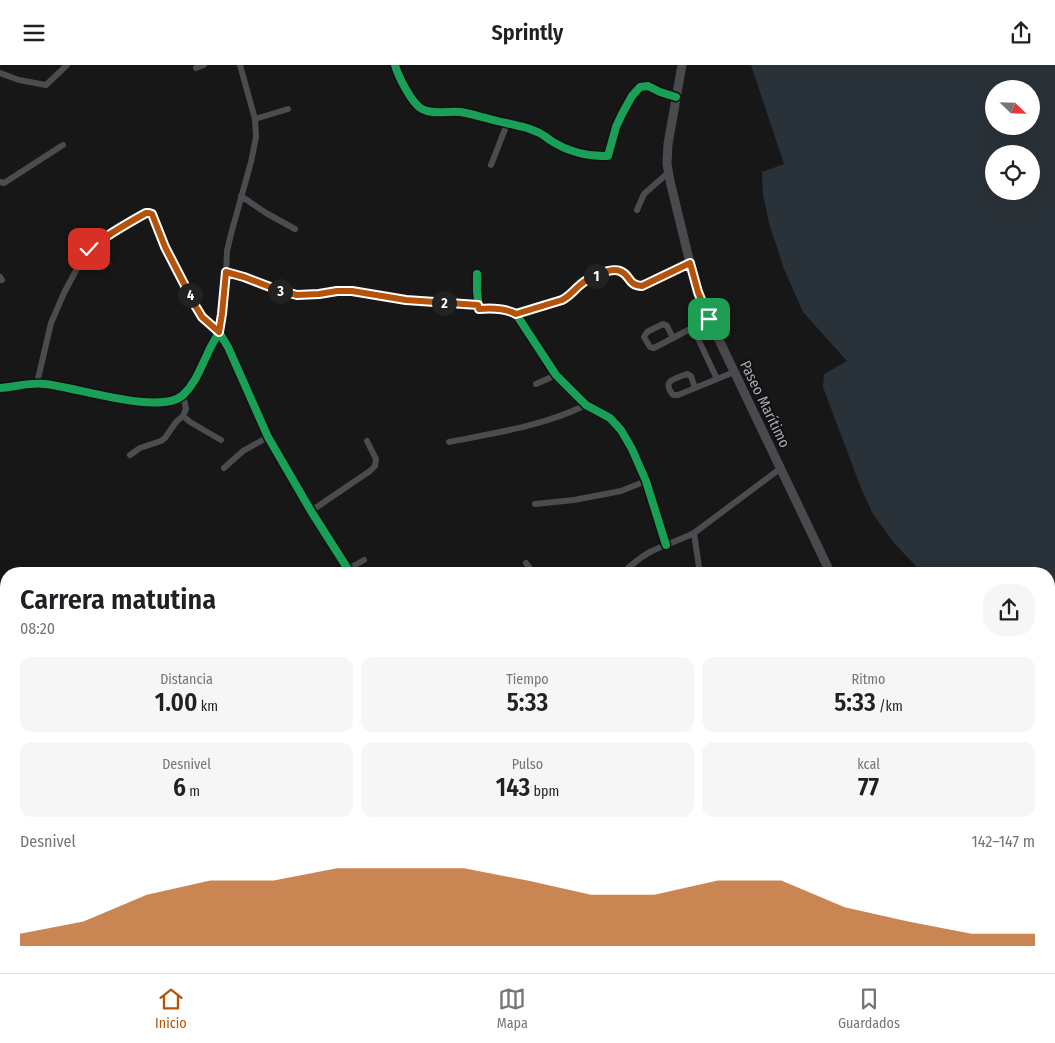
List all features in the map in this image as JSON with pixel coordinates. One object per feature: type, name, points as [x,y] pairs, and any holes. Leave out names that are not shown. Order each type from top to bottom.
[{"type":"main road","name":"Paseo Marítimo","points":[[682,65],[668,145],[667,163],[698,292],[709,319],[828,567]]},
{"type":"street","points":[[0,73],[19,80],[46,85],[67,65]]},
{"type":"street","points":[[196,68],[204,65]]},
{"type":"street","points":[[0,389],[37,383],[112,397],[162,403],[172,401],[183,395],[195,380],[219,332],[227,251],[252,162],[256,137],[255,119],[240,65]]},
{"type":"street","points":[[394,65],[399,78],[415,104],[424,110],[460,112],[507,124],[540,133],[569,150],[599,157],[608,156],[616,127],[622,114],[632,96],[640,87],[648,86],[676,97]]},
{"type":"street","points":[[255,119],[288,109]]},
{"type":"street","points":[[491,165],[507,124]]},
{"type":"street","points":[[0,182],[4,183],[64,145]]},
{"type":"street","points":[[636,210],[644,194],[669,172]]},
{"type":"street","points":[[241,196],[295,229]]},
{"type":"street","points":[[37,383],[51,323],[64,293],[89,249],[146,213],[152,214],[165,247],[199,313],[219,332],[228,347],[268,437],[311,511],[347,567]]},
{"type":"street","points":[[516,314],[562,300],[592,277],[611,270],[620,271],[635,286],[642,286],[690,263]]},
{"type":"street","points":[[226,272],[297,295],[352,291],[406,300],[478,305]]},
{"type":"street","points":[[477,274],[479,309],[495,308],[516,314],[556,375],[586,405],[610,418],[621,429],[646,481],[666,545]]},
{"type":"street","points":[[673,338],[667,326],[663,324],[647,332],[644,337],[652,348],[673,338],[693,328],[709,319]]},
{"type":"street","points":[[693,328],[717,379]]},
{"type":"street","points":[[695,388],[734,372]]},
{"type":"street","points":[[536,384],[556,375]]},
{"type":"street","points":[[130,455],[140,448],[165,438],[176,422],[184,416],[186,409],[183,395]]},
{"type":"street","points":[[449,442],[533,424],[586,405]]},
{"type":"street","points":[[184,416],[190,422],[221,440]]},
{"type":"street","points":[[224,468],[243,451],[268,437]]},
{"type":"street","points":[[311,511],[375,466],[376,459],[367,441]]},
{"type":"street","points":[[630,567],[650,552],[694,533],[781,468]]},
{"type":"street","points":[[535,504],[574,500],[621,491],[646,481]]},
{"type":"street","points":[[694,533],[700,567]]},
{"type":"street","points":[[356,567],[364,560]]},
{"type":"street","points":[[526,563],[529,567]]},
{"type":"shaded area","points":[[751,65],[1055,65],[1055,567],[917,567],[894,543],[873,514],[861,488],[823,387],[824,374],[847,361],[803,312],[784,269],[769,223],[763,194],[762,172],[784,164]]},
{"type":"cycle path","points":[[395,65],[410,96],[418,106],[426,111],[463,112],[527,128],[563,147],[593,155],[608,156],[616,127],[622,114],[632,96],[640,87],[648,86],[676,97]]},
{"type":"cycle path","points":[[477,274],[479,308],[503,309],[516,314],[556,375],[586,405],[610,418],[621,430],[632,449],[646,481],[666,545]]},
{"type":"cycle path","points":[[0,388],[40,384],[59,386],[137,402],[156,403],[172,401],[183,395],[191,386],[219,332],[228,347],[268,437],[347,567]]},
{"type":"route","points":[[89,249],[146,213],[152,214],[165,247],[196,307],[202,317],[219,332],[226,272],[297,295],[352,291],[406,300],[478,305],[479,309],[495,308],[516,314],[556,303],[568,297],[581,284],[592,277],[611,270],[620,271],[635,286],[642,286],[690,263],[698,292],[709,319]]}]
